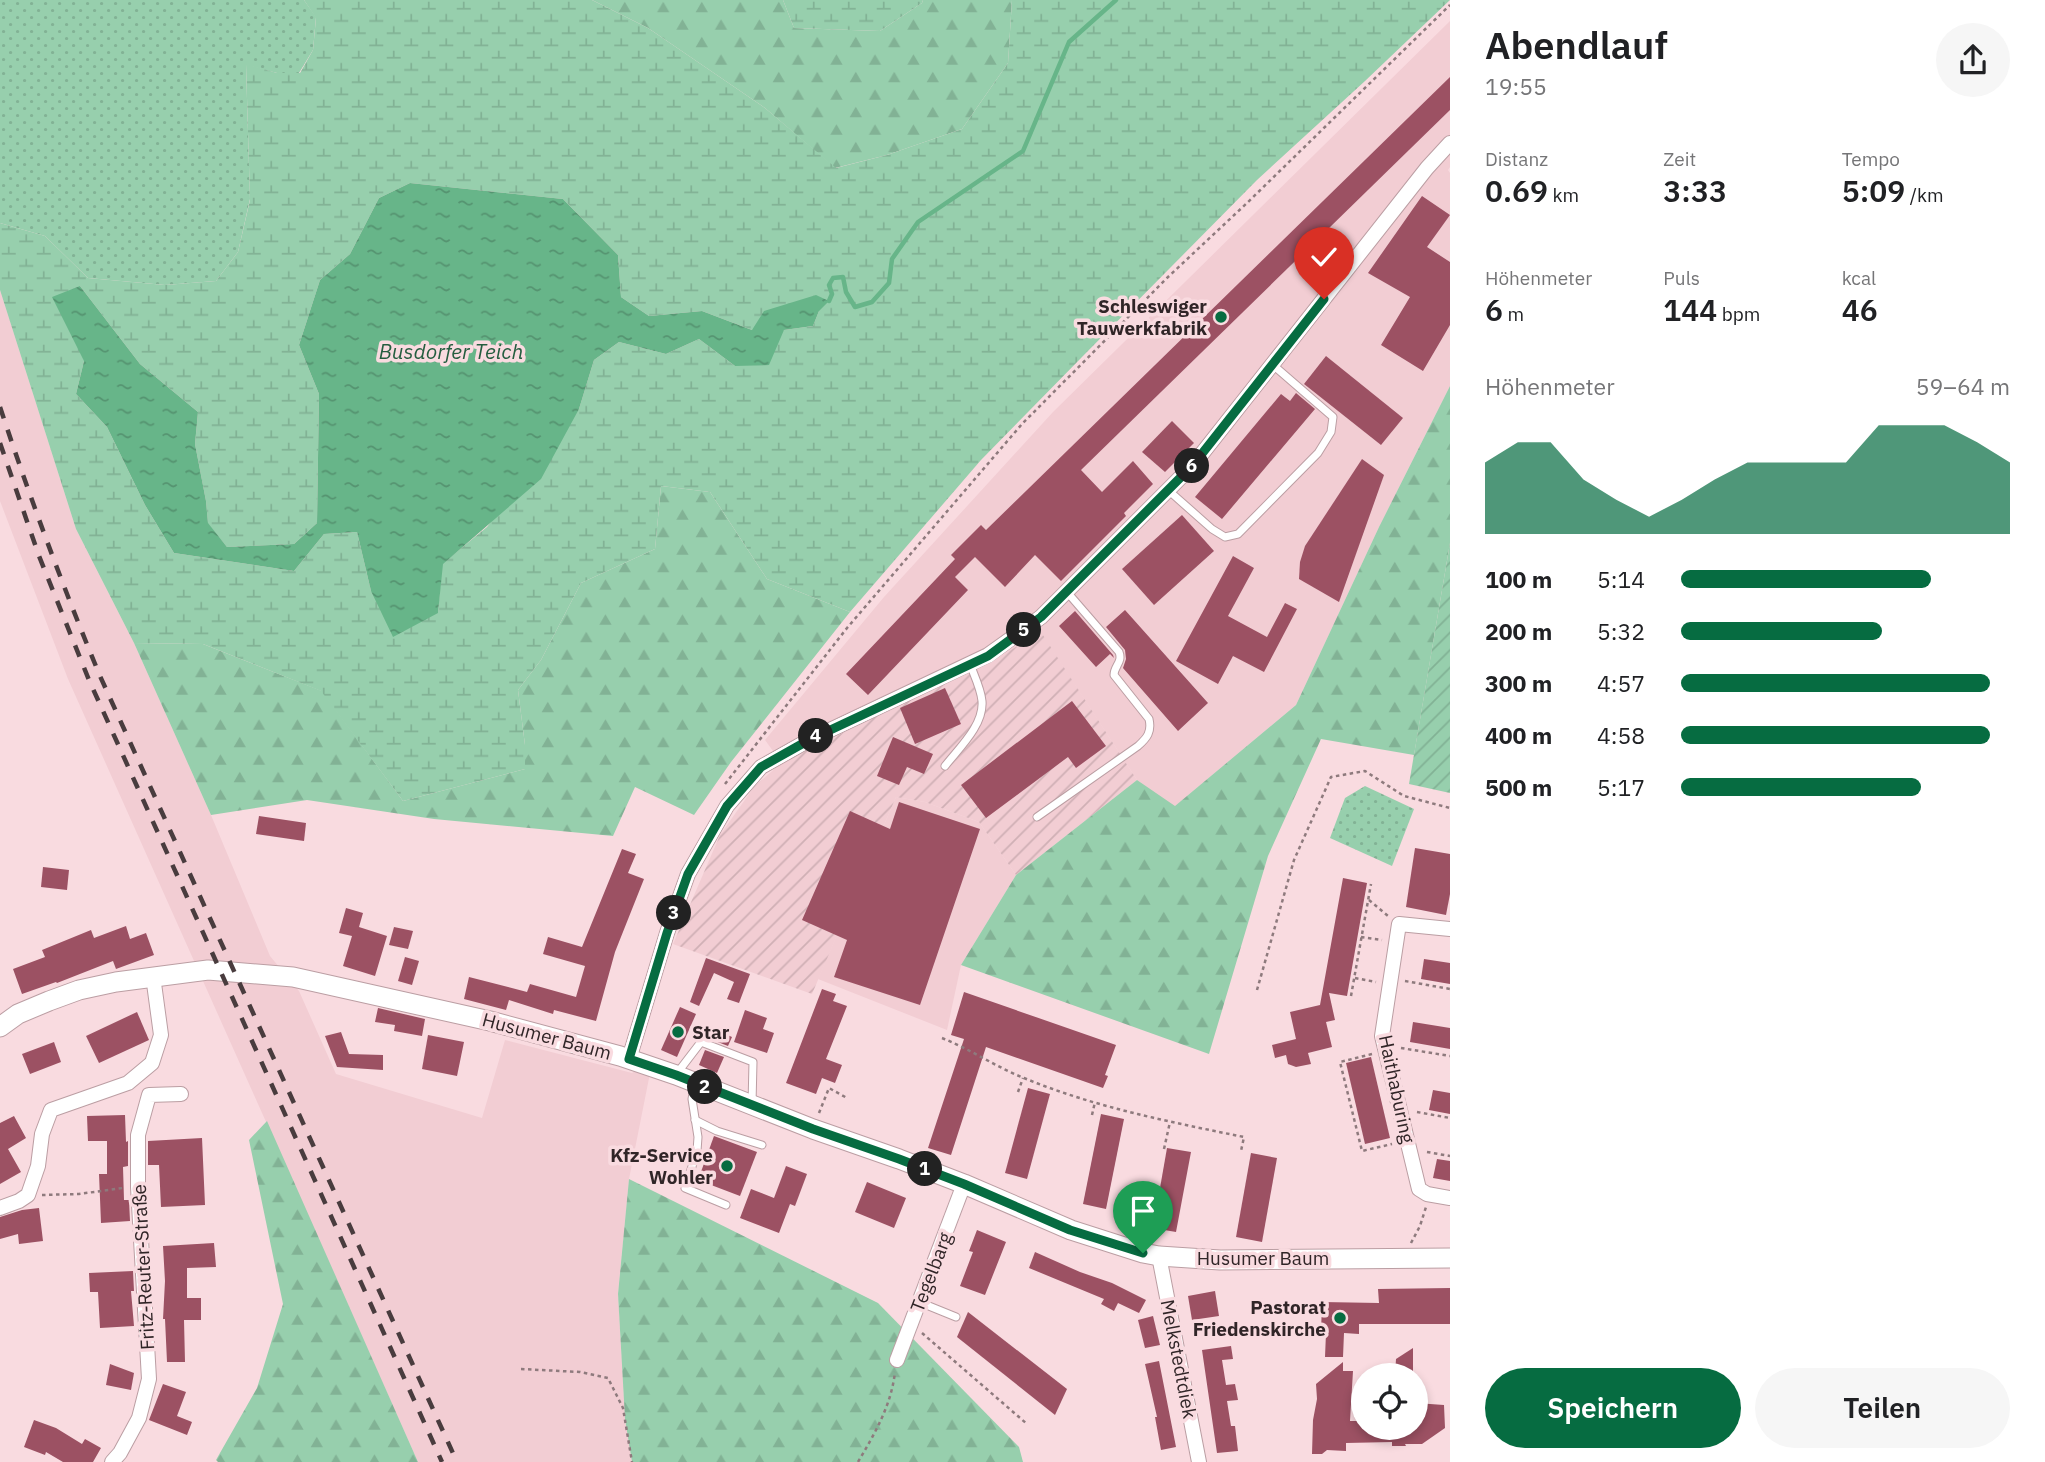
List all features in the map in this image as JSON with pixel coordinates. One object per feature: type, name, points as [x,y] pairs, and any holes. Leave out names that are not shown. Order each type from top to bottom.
[{"type":"street","points":[[629,1059],[688,874],[727,806],[761,767],[809,740],[988,656],[1041,617],[1193,465],[1427,168],[1450,143]]},
{"type":"street","points":[[1399,924],[1450,929]]},
{"type":"street","name":"Haithaburing","points":[[1399,924],[1382,1036],[1419,1189],[1427,1194],[1450,1198]]},
{"type":"street","name":"Husumer Baum","points":[[0,1027],[19,1014],[79,990],[153,976],[208,970],[293,976],[489,1021],[629,1059],[964,1184],[1070,1230],[1159,1256],[1220,1259],[1450,1258]]},
{"type":"street","points":[[0,1208],[28,1195],[38,1166],[42,1134],[51,1110],[128,1083],[152,1063],[161,1035],[153,976]]},
{"type":"street","name":"Fritz-Reuter-Straße","points":[[112,1462],[120,1453],[139,1418],[149,1379],[138,1186],[138,1135],[149,1096],[181,1094]]},
{"type":"street","name":"Tegelbarg","points":[[897,1360],[964,1184]]},
{"type":"street","name":"Melkstedtdiek","points":[[1159,1256],[1199,1462]]},
{"type":"lane","points":[[1168,490],[1212,529],[1225,537],[1238,534],[1318,453],[1331,432],[1333,416],[1272,365]]},
{"type":"lane","points":[[1037,817],[1138,746],[1148,735],[1151,726],[1149,719],[1114,675],[1120,661],[1119,652],[1067,592]]},
{"type":"lane","points":[[945,766],[970,735],[982,714],[982,699],[970,664]]},
{"type":"lane","points":[[676,1075],[701,1042],[753,1062],[752,1105]]},
{"type":"lane","points":[[695,1083],[692,1100],[698,1137],[697,1151],[685,1188],[726,1205]]},
{"type":"lane","points":[[695,1119],[717,1131],[762,1145]]},
{"type":"lane","points":[[919,1302],[956,1317]]},
{"type":"path","points":[[721,789],[847,628],[1022,424],[1168,276],[1247,203],[1450,5]]},
{"type":"path","points":[[1257,990],[1294,860],[1331,777],[1365,771],[1404,796],[1450,808]]},
{"type":"path","points":[[1351,996],[1371,884]]},
{"type":"path","points":[[1368,899],[1399,924]]},
{"type":"path","points":[[1362,937],[1396,942]]},
{"type":"path","points":[[1354,978],[1450,989]]},
{"type":"path","points":[[942,1038],[1023,1078],[1095,1102],[1170,1122],[1244,1137],[1241,1152]]},
{"type":"path","points":[[1450,1056],[1385,1048],[1340,1062],[1363,1151],[1409,1145],[1450,1156]]},
{"type":"path","points":[[1018,1092],[1023,1078]]},
{"type":"path","points":[[813,1129],[829,1088],[847,1098]]},
{"type":"path","points":[[1092,1115],[1095,1102]]},
{"type":"path","points":[[1400,1109],[1450,1118]]},
{"type":"path","points":[[1164,1149],[1170,1122]]},
{"type":"path","points":[[28,1195],[79,1194],[138,1186]]},
{"type":"path","points":[[1411,1243],[1425,1214]]},
{"type":"path","points":[[911,1324],[1027,1424]]},
{"type":"path","points":[[858,1462],[887,1409],[893,1392],[897,1360]]},
{"type":"path","points":[[521,1369],[580,1372],[608,1378],[623,1408],[632,1462]]},
{"type":"shaded area","points":[[1450,21],[1450,386],[1379,527],[1296,705],[1174,807],[1137,780],[1041,633],[999,657],[781,762],[765,740],[884,597],[1053,412]]},
{"type":"shaded area","points":[[0,290],[76,529],[134,643],[270,956],[299,991],[336,1074],[482,1118],[505,1040],[632,1073],[653,1058],[629,1179],[618,1293],[625,1419],[632,1462],[418,1462],[68,679],[0,501]]},
{"type":"shaded area","points":[[1041,632],[1137,780],[1016,875],[979,822],[925,802],[896,797],[812,994],[673,944],[720,835],[754,787],[781,763],[999,657]]},
{"type":"shaded area","points":[[896,797],[925,802],[979,822],[1016,875],[961,965],[947,1030],[818,979]]},
{"type":"green space","points":[[0,0],[304,0],[316,17],[313,50],[299,73],[277,73],[246,65],[250,199],[238,252],[216,281],[165,285],[88,278],[45,236],[0,223]]},
{"type":"green space","points":[[304,0],[592,0],[648,28],[765,108],[836,168],[887,155],[962,129],[1008,63],[1012,0],[1450,0],[1257,180],[981,460],[850,612],[767,579],[710,492],[661,486],[655,549],[581,583],[541,660],[518,690],[525,745],[525,769],[403,801],[321,691],[203,644],[134,643],[76,529],[0,290],[0,223],[45,236],[88,278],[165,285],[216,281],[238,252],[250,200],[246,64],[277,73],[300,73],[313,50],[316,18]],"holes":[[[410,183],[563,199],[618,255],[621,297],[649,316],[702,311],[752,330],[819,311],[813,326],[784,330],[735,366],[699,339],[666,354],[619,342],[594,360],[579,409],[487,527],[442,564],[438,613],[371,591],[357,532],[324,534],[294,571],[174,553],[145,505],[107,427],[76,394],[84,361],[80,286],[140,364],[198,412],[195,444],[208,524],[227,547],[294,544],[317,523],[319,394],[299,345],[320,280],[350,254],[379,198]]]},
{"type":"green space","points":[[592,0],[783,0],[794,28],[880,31],[923,0],[1012,0],[1008,63],[962,129],[887,155],[835,168],[765,108],[648,28]]},
{"type":"green space","points":[[783,0],[923,0],[880,31],[794,28]]},
{"type":"green space","points":[[1450,386],[1450,543],[1414,755],[1321,739],[1268,856],[1209,1054],[961,965],[1016,875],[1137,780],[1175,806],[1296,705],[1379,527]]},
{"type":"green space","points":[[661,486],[710,492],[767,579],[850,612],[731,762],[694,815],[635,787],[613,836],[434,819],[307,800],[211,815],[134,643],[203,644],[322,691],[403,801],[525,769],[525,745],[518,690],[541,660],[581,583],[655,549]]},
{"type":"green space","points":[[1450,543],[1450,793],[1409,784]]},
{"type":"green space","points":[[1365,786],[1414,809],[1392,866],[1330,838],[1345,798]]},
{"type":"green space","points":[[267,1121],[418,1462],[216,1460],[257,1388],[283,1304],[249,1140]]},
{"type":"green space","points":[[629,1179],[878,1303],[1019,1447],[1023,1462],[632,1462],[625,1419],[618,1294]]},
{"type":"water","name":"Busdorfer Teich","points":[[410,183],[563,199],[618,255],[621,297],[649,316],[702,311],[752,330],[764,311],[816,295],[829,301],[819,311],[813,326],[784,330],[769,365],[735,366],[699,339],[666,354],[619,342],[594,360],[579,409],[541,479],[443,564],[438,613],[393,637],[371,591],[357,532],[324,534],[294,571],[174,553],[145,505],[107,427],[76,394],[84,361],[52,297],[80,286],[140,364],[198,412],[195,444],[208,523],[227,547],[294,544],[317,523],[319,394],[299,345],[320,280],[350,254],[379,198]]},
{"type":"building","points":[[1450,77],[1450,110],[1081,470],[1102,492],[1133,461],[1153,484],[1124,513],[1126,516],[1061,581],[1035,555],[1005,587],[975,557],[955,577],[968,590],[868,695],[846,674],[955,559],[951,555],[981,525],[986,530]]},
{"type":"building","points":[[1422,196],[1450,215],[1427,247],[1450,262],[1450,325],[1423,371],[1381,345],[1410,297],[1368,273]]},
{"type":"building","points":[[1326,356],[1403,418],[1381,445],[1304,384]]},
{"type":"building","points":[[1296,393],[1315,409],[1222,519],[1195,497],[1281,394],[1290,401]]},
{"type":"building","points":[[1172,421],[1194,443],[1165,472],[1142,452]]},
{"type":"building","points":[[1362,459],[1384,475],[1339,602],[1299,579],[1300,562],[1305,546]]},
{"type":"building","points":[[1182,515],[1214,551],[1154,605],[1122,569]]},
{"type":"building","points":[[1233,556],[1254,568],[1228,616],[1267,637],[1285,603],[1297,609],[1264,672],[1233,656],[1218,684],[1176,661]]},
{"type":"building","points":[[1125,610],[1208,703],[1178,731],[1123,668],[1125,650],[1106,627]]},
{"type":"building","points":[[1075,611],[1114,658],[1110,654],[1096,667],[1059,626]]},
{"type":"building","points":[[945,688],[961,724],[915,744],[900,708]]},
{"type":"building","points":[[1072,701],[1106,746],[1076,768],[1068,757],[986,818],[961,785]]},
{"type":"building","points":[[893,737],[933,754],[924,774],[907,767],[899,785],[877,776]]},
{"type":"building","points":[[899,802],[980,829],[920,1005],[834,977],[847,940],[802,920],[850,811],[890,829]]},
{"type":"building","points":[[259,816],[306,823],[304,841],[256,834]]},
{"type":"building","points":[[1415,848],[1450,854],[1450,894],[1446,915],[1406,907]]},
{"type":"building","points":[[622,849],[636,854],[628,873],[644,879],[615,952],[596,1021],[554,1010],[553,1014],[509,1000],[506,1010],[464,999],[469,977],[527,992],[530,984],[576,997],[585,966],[543,954],[548,937],[582,947]]},
{"type":"building","points":[[43,867],[69,870],[67,890],[41,887]]},
{"type":"building","points":[[1343,878],[1367,883],[1347,996],[1329,993],[1335,1020],[1326,1022],[1332,1047],[1308,1053],[1311,1064],[1296,1067],[1288,1064],[1286,1055],[1275,1058],[1272,1045],[1296,1039],[1290,1012],[1320,1005]]},
{"type":"building","points":[[346,908],[363,913],[359,927],[387,936],[375,976],[343,966],[352,936],[339,933]]},
{"type":"building","points":[[126,926],[130,939],[146,933],[154,955],[116,969],[113,961],[22,994],[13,969],[45,957],[42,950],[91,930],[94,938]]},
{"type":"building","points":[[394,927],[413,931],[408,949],[389,945]]},
{"type":"building","points":[[405,957],[419,961],[412,985],[398,981]]},
{"type":"building","points":[[706,958],[750,974],[739,1003],[727,999],[734,982],[714,973],[699,1006],[690,1002]]},
{"type":"building","points":[[1424,959],[1450,963],[1450,984],[1421,979]]},
{"type":"building","points":[[822,989],[836,994],[833,1001],[847,1006],[826,1059],[842,1065],[835,1083],[822,1078],[816,1094],[786,1083]]},
{"type":"building","points":[[964,992],[1116,1045],[1103,1088],[986,1047],[951,1155],[928,1148],[964,1039],[951,1035]]},
{"type":"building","name":"Star","points":[[680,1007],[696,1014],[677,1057],[661,1050]]},
{"type":"building","points":[[378,1008],[425,1019],[422,1036],[394,1031],[395,1025],[375,1022]]},
{"type":"building","points":[[745,1010],[767,1018],[763,1029],[774,1033],[767,1053],[734,1042]]},
{"type":"building","points":[[137,1012],[149,1040],[99,1063],[86,1036]]},
{"type":"building","points":[[1413,1022],[1450,1028],[1450,1049],[1410,1042]]},
{"type":"building","points":[[714,1029],[732,1037],[728,1046],[710,1039]]},
{"type":"building","points":[[341,1032],[349,1054],[383,1055],[383,1070],[337,1067],[325,1036]]},
{"type":"building","points":[[428,1035],[464,1042],[457,1076],[422,1069]]},
{"type":"building","points":[[54,1042],[61,1062],[30,1074],[22,1054]]},
{"type":"building","points":[[705,1050],[724,1057],[717,1073],[699,1065]]},
{"type":"building","points":[[1371,1057],[1390,1138],[1365,1144],[1346,1063]]},
{"type":"building","points":[[1028,1088],[1050,1094],[1027,1179],[1005,1173]]},
{"type":"building","points":[[1433,1090],[1450,1093],[1450,1114],[1429,1110]]},
{"type":"building","points":[[1101,1114],[1124,1119],[1106,1209],[1083,1204]]},
{"type":"building","points":[[125,1115],[128,1166],[123,1167],[124,1200],[129,1200],[130,1221],[101,1223],[99,1174],[107,1174],[107,1141],[88,1141],[87,1116]]},
{"type":"building","points":[[14,1116],[26,1138],[8,1149],[21,1172],[0,1184],[0,1123]]},
{"type":"building","name":"Kfz-Service Wohler","points":[[714,1136],[757,1152],[740,1196],[698,1180]]},
{"type":"building","points":[[202,1138],[205,1205],[161,1207],[159,1165],[148,1165],[148,1141]]},
{"type":"building","points":[[1167,1148],[1191,1152],[1176,1232],[1153,1228]]},
{"type":"building","points":[[1251,1153],[1277,1158],[1262,1242],[1236,1237]]},
{"type":"building","points":[[1437,1159],[1450,1161],[1450,1181],[1433,1178]]},
{"type":"building","points":[[786,1166],[807,1174],[795,1206],[790,1204],[779,1233],[740,1218],[751,1189],[774,1198]]},
{"type":"building","points":[[867,1182],[906,1198],[894,1228],[855,1212]]},
{"type":"building","points":[[39,1208],[43,1241],[19,1244],[18,1234],[0,1239],[0,1217]]},
{"type":"building","points":[[977,1230],[1006,1242],[985,1295],[960,1286],[973,1252],[969,1251]]},
{"type":"building","points":[[214,1243],[216,1267],[187,1268],[187,1298],[201,1298],[201,1320],[184,1320],[185,1362],[167,1362],[163,1319],[163,1246]]},
{"type":"building","points":[[1035,1252],[1112,1283],[1146,1300],[1139,1313],[1118,1303],[1114,1311],[1101,1304],[1104,1299],[1029,1268]]},
{"type":"building","points":[[133,1271],[134,1291],[131,1291],[134,1326],[100,1328],[98,1292],[90,1292],[89,1273]]},
{"type":"building","points":[[1450,1288],[1450,1324],[1359,1324],[1359,1334],[1344,1333],[1343,1357],[1325,1357],[1326,1333],[1321,1333],[1322,1302],[1379,1303],[1378,1289]]},
{"type":"building","points":[[1215,1291],[1219,1316],[1192,1320],[1188,1296]]},
{"type":"building","points":[[968,1312],[1067,1389],[1055,1415],[957,1337]]},
{"type":"building","points":[[1153,1316],[1160,1345],[1145,1348],[1138,1320]]},
{"type":"building","points":[[1231,1346],[1233,1359],[1222,1360],[1226,1385],[1235,1384],[1238,1400],[1227,1401],[1231,1426],[1235,1426],[1238,1451],[1217,1453],[1202,1350]]},
{"type":"building","points":[[1413,1348],[1413,1363],[1396,1363],[1396,1359]]},
{"type":"building","points":[[1159,1361],[1176,1447],[1161,1450],[1157,1417],[1145,1364]]},
{"type":"building","points":[[1343,1362],[1343,1371],[1351,1371],[1351,1440],[1428,1440],[1422,1444],[1405,1444],[1406,1446],[1392,1446],[1392,1442],[1346,1443],[1346,1451],[1327,1450],[1322,1454],[1312,1454],[1316,1384]]},
{"type":"building","points":[[110,1364],[134,1373],[131,1390],[106,1385]]},
{"type":"building","points":[[163,1384],[186,1392],[177,1416],[192,1422],[187,1435],[149,1420]]},
{"type":"building","points":[[1428,1404],[1444,1405],[1445,1428],[1428,1440]]},
{"type":"building","points":[[34,1420],[56,1428],[82,1444],[85,1439],[101,1448],[93,1462],[63,1462],[46,1452],[45,1455],[24,1447]]},
{"type":"waterway","points":[[829,301],[832,294],[829,285],[833,278],[843,277],[846,292],[855,307],[872,302],[889,283],[892,259],[918,222],[1023,151],[1069,42],[1116,0]]},
{"type":"railway","points":[[0,407],[47,542],[100,676],[457,1462]]},
{"type":"railway","points":[[0,443],[39,556],[89,680],[442,1462]]},
{"type":"place","name":"Schleswiger Tauwerkfabrik","points":[[1221,317]]},
{"type":"place","name":"Star","points":[[678,1032]]},
{"type":"place","name":"Kfz-Service Wohler","points":[[727,1166]]},
{"type":"place","name":"Pastorat Friedenskirche","points":[[1340,1318]]},
{"type":"route","points":[[1143,1253],[1070,1230],[964,1184],[629,1059],[688,874],[727,806],[761,767],[809,740],[988,656],[1041,617],[1193,465],[1324,299]]}]
